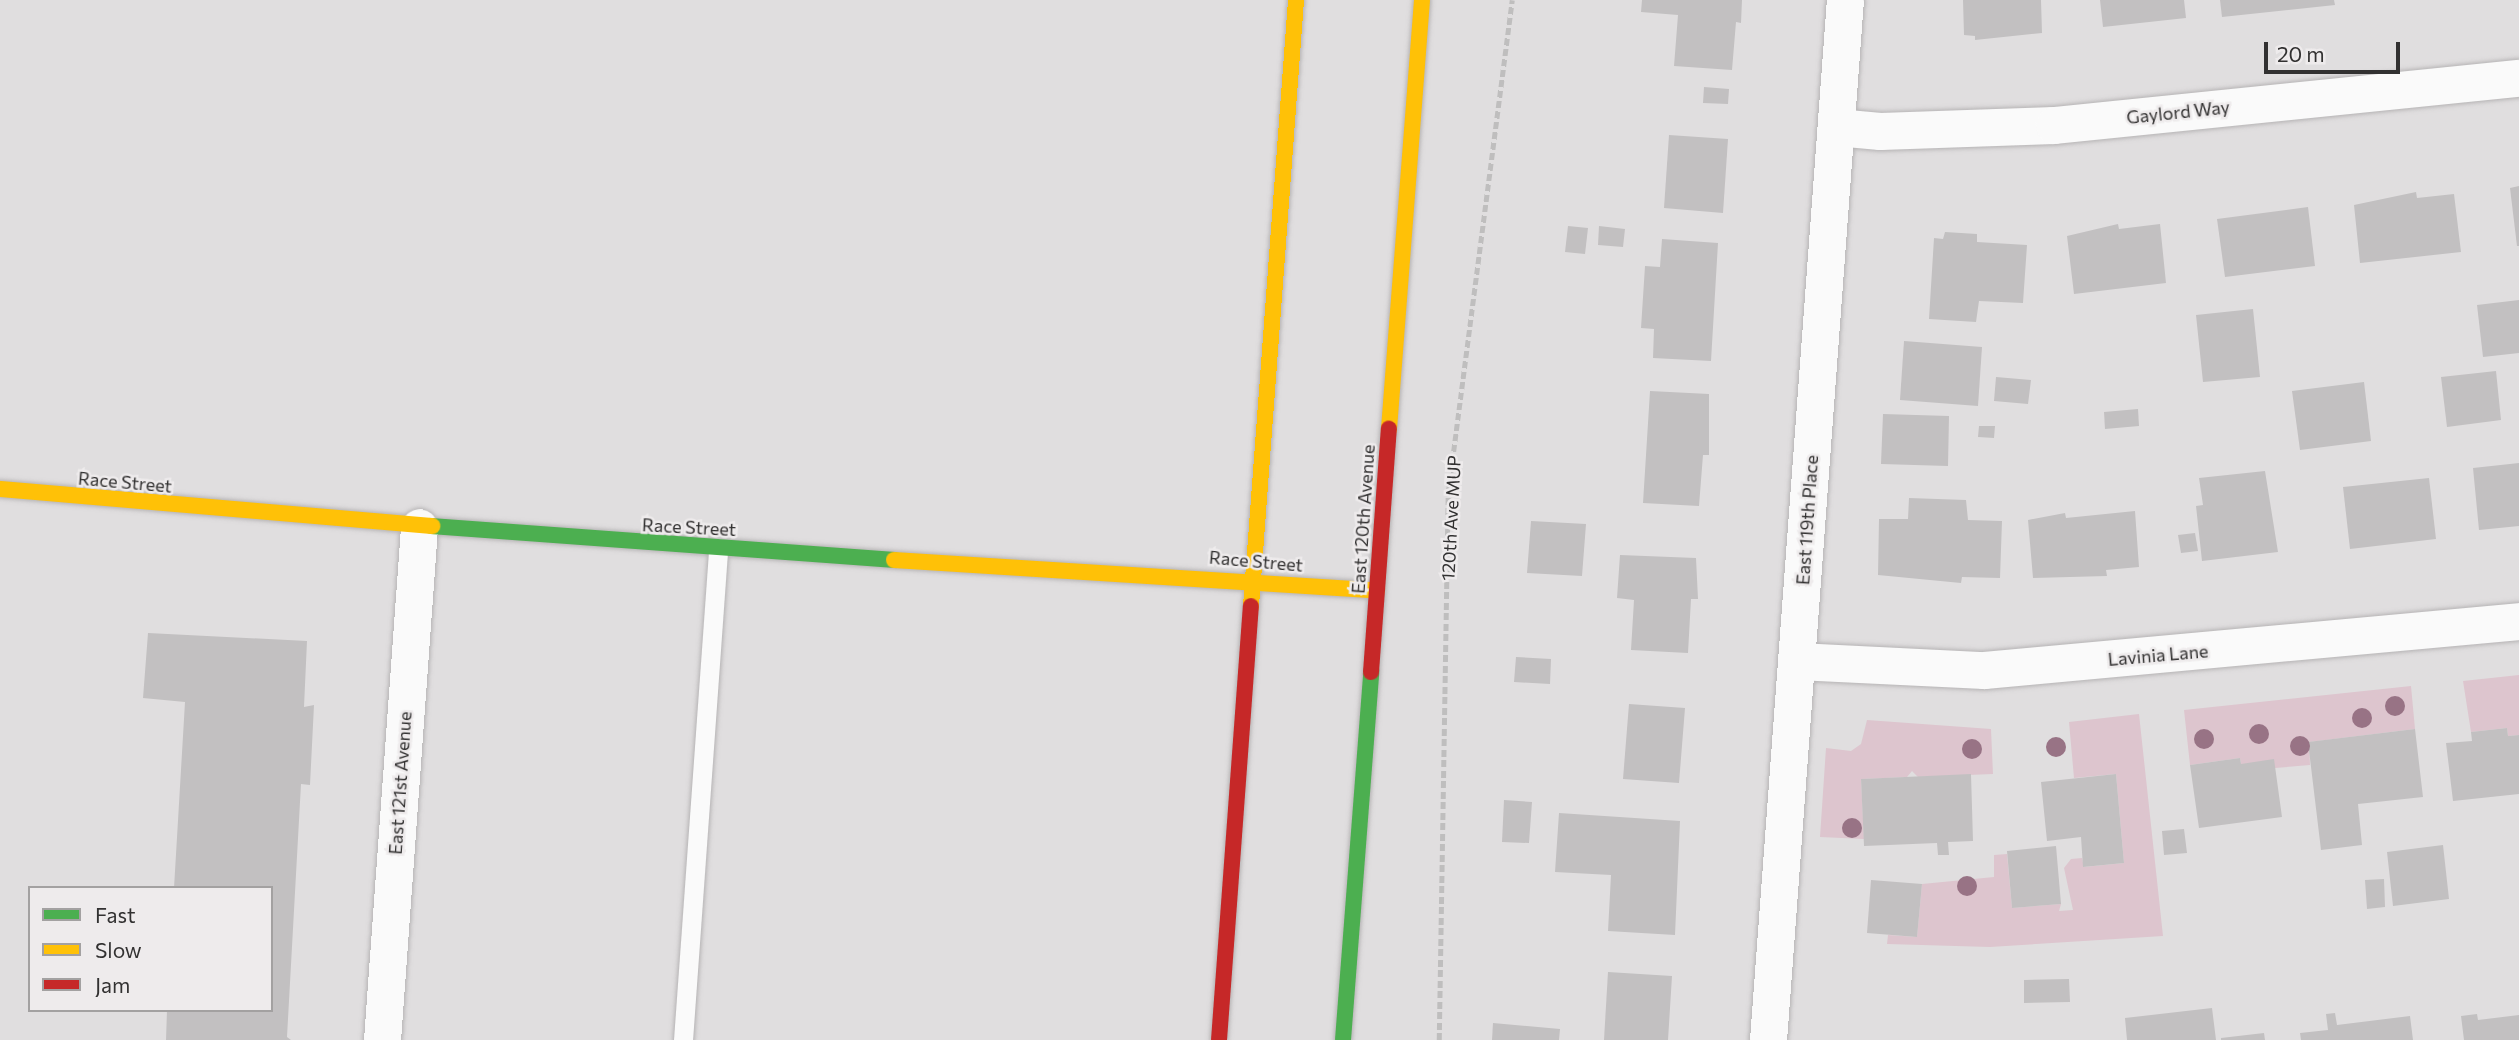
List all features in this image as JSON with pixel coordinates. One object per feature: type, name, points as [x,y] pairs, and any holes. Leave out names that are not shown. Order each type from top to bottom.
[{"type":"main road","points":[[1219,1040],[1256,581],[1296,0]]},
{"type":"main road","name":"East 120th Avenue","points":[[1343,1040],[1422,0]]},
{"type":"main road","name":"Race Street","points":[[0,489],[419,527],[1377,590]]},
{"type":"street","name":"East 119th Place","points":[[1768,1040],[1845,0]]},
{"type":"street","name":"Gaylord Way","points":[[1836,127],[1881,131],[2054,125],[2519,78]]},
{"type":"street","name":"East 121st Avenue","points":[[382,1040],[419,527]]},
{"type":"street","name":"Lavinia Lane","points":[[1797,661],[1984,670],[2519,621]]},
{"type":"lane","points":[[683,1040],[718,548]]},
{"type":"path","name":"120th Ave MUP","points":[[1439,1040],[1448,493],[1512,0]]},
{"type":"shaded area","points":[[2519,675],[2519,735],[2508,736],[2507,728],[2471,732],[2463,681]]},
{"type":"shaded area","points":[[2411,686],[2415,729],[2309,742],[2310,765],[2275,768],[2241,764],[2240,758],[2190,765],[2184,710]]},
{"type":"shaded area","points":[[2139,714],[2163,936],[1990,947],[1887,944],[1888,935],[1917,937],[1922,884],[1994,877],[1994,855],[2007,854],[2012,908],[2061,904],[2059,911],[2073,910],[2064,868],[2071,859],[2082,858],[2084,867],[2124,863],[2116,774],[2074,778],[2069,722]]},
{"type":"shaded area","points":[[1867,720],[1991,729],[1993,774],[1918,777],[1912,771],[1907,777],[1861,779],[1864,839],[1820,837],[1826,748],[1851,751],[1861,744]]},
{"type":"building","points":[[1642,0],[1742,0],[1741,23],[1736,22],[1732,70],[1674,66],[1678,15],[1641,12]]},
{"type":"building","points":[[1963,0],[2041,0],[2042,33],[1975,40],[1975,36],[1964,35]]},
{"type":"building","points":[[2100,0],[2184,0],[2186,18],[2103,27]]},
{"type":"building","points":[[2220,0],[2334,0],[2335,5],[2222,17]]},
{"type":"building","points":[[1704,87],[1729,89],[1728,104],[1703,103]]},
{"type":"building","points":[[1669,135],[1728,139],[1723,213],[1664,208]]},
{"type":"building","points":[[2519,186],[2519,246],[2517,246],[2510,188]]},
{"type":"building","points":[[2416,192],[2417,198],[2454,194],[2461,252],[2360,263],[2354,205]]},
{"type":"building","points":[[2308,207],[2315,266],[2225,277],[2217,219]]},
{"type":"building","points":[[2118,224],[2119,229],[2160,224],[2166,283],[2074,294],[2067,236]]},
{"type":"building","points":[[1568,226],[1588,228],[1585,254],[1565,252]]},
{"type":"building","points":[[1599,226],[1625,229],[1623,247],[1598,245]]},
{"type":"building","points":[[1945,232],[1977,234],[1977,242],[2027,245],[2023,303],[1979,301],[1976,322],[1929,319],[1934,238],[1943,239]]},
{"type":"building","points":[[1662,239],[1718,243],[1711,361],[1653,358],[1654,329],[1641,328],[1645,266],[1660,267]]},
{"type":"building","points":[[2519,300],[2519,353],[2483,357],[2477,305]]},
{"type":"building","points":[[2253,309],[2260,377],[2203,382],[2196,315]]},
{"type":"building","points":[[1904,341],[1982,347],[1978,406],[1900,400]]},
{"type":"building","points":[[2496,371],[2501,420],[2447,427],[2441,377]]},
{"type":"building","points":[[1996,377],[2031,380],[2028,404],[1994,401]]},
{"type":"building","points":[[2364,382],[2371,441],[2300,450],[2292,391]]},
{"type":"building","points":[[1650,391],[1709,394],[1709,455],[1703,455],[1699,506],[1643,503]]},
{"type":"building","points":[[2138,409],[2139,426],[2105,429],[2104,412]]},
{"type":"building","points":[[1883,414],[1949,416],[1948,466],[1881,464]]},
{"type":"building","points":[[1979,426],[1995,426],[1994,438],[1978,437]]},
{"type":"building","points":[[2519,463],[2519,526],[2479,530],[2473,468]]},
{"type":"building","points":[[2265,471],[2278,552],[2202,561],[2196,506],[2203,505],[2199,478]]},
{"type":"building","points":[[2429,478],[2436,539],[2350,549],[2343,487]]},
{"type":"building","points":[[1909,498],[1966,500],[1968,520],[2002,521],[2000,578],[1962,577],[1961,583],[1878,575],[1879,519],[1908,519]]},
{"type":"building","points":[[2135,511],[2139,567],[2106,570],[2107,576],[2033,578],[2028,520],[2065,513],[2066,518]]},
{"type":"building","points":[[1531,521],[1586,524],[1582,576],[1527,573]]},
{"type":"building","points":[[2195,533],[2198,551],[2181,553],[2178,535]]},
{"type":"building","points":[[1620,555],[1696,558],[1698,599],[1691,599],[1688,653],[1631,650],[1634,600],[1617,598]]},
{"type":"building","points":[[148,633],[307,641],[304,707],[314,705],[310,785],[301,784],[287,1037],[291,1040],[166,1040],[167,1012],[273,1012],[273,886],[174,886],[185,702],[143,698]]},
{"type":"building","points":[[1516,657],[1551,659],[1550,684],[1514,682]]},
{"type":"building","points":[[1629,704],[1685,708],[1679,783],[1623,779]]},
{"type":"building","points":[[2507,728],[2508,736],[2519,735],[2519,794],[2453,801],[2446,743],[2472,741],[2471,732]]},
{"type":"building","points":[[2415,729],[2423,797],[2358,804],[2362,845],[2321,850],[2308,742]]},
{"type":"building","points":[[2240,758],[2241,764],[2274,759],[2282,817],[2199,828],[2190,765]]},
{"type":"building","points":[[1971,774],[1973,841],[1948,842],[1949,855],[1938,855],[1937,843],[1864,846],[1861,779]]},
{"type":"building","points":[[2116,774],[2124,863],[2083,867],[2081,837],[2047,841],[2041,782]]},
{"type":"building","points":[[1504,800],[1532,802],[1529,843],[1502,842]]},
{"type":"building","points":[[1559,813],[1680,821],[1675,935],[1608,931],[1611,875],[1555,872]]},
{"type":"building","points":[[2184,829],[2187,853],[2164,855],[2162,831]]},
{"type":"building","points":[[2443,845],[2449,899],[2393,906],[2387,852]]},
{"type":"building","points":[[2056,846],[2061,904],[2012,908],[2007,851]]},
{"type":"building","points":[[2384,879],[2385,907],[2367,909],[2365,880]]},
{"type":"building","points":[[1871,880],[1922,884],[1917,937],[1867,933]]},
{"type":"building","points":[[1608,972],[1672,976],[1668,1040],[1604,1040]]},
{"type":"building","points":[[2069,979],[2070,1002],[2024,1003],[2024,980]]},
{"type":"building","points":[[2212,1008],[2216,1040],[2127,1040],[2125,1018]]},
{"type":"building","points":[[2335,1013],[2337,1025],[2410,1016],[2413,1040],[2301,1040],[2300,1033],[2328,1030],[2326,1014]]},
{"type":"building","points":[[2477,1014],[2478,1020],[2519,1015],[2519,1040],[2464,1040],[2461,1016]]},
{"type":"building","points":[[1493,1023],[1560,1029],[1559,1040],[1492,1040]]},
{"type":"building","points":[[2264,1033],[2265,1040],[2221,1040],[2221,1038]]},
{"type":"traffic: fast","points":[[432,526],[894,560]]},
{"type":"traffic: fast","points":[[1343,1040],[1371,672]]},
{"type":"traffic: slow","points":[[1251,606],[1296,0]]},
{"type":"traffic: slow","points":[[1389,429],[1422,0]]},
{"type":"traffic: slow","points":[[0,489],[432,526]]},
{"type":"traffic: slow","points":[[894,560],[1377,590]]},
{"type":"traffic: jam","points":[[1371,672],[1389,429]]},
{"type":"traffic: jam","points":[[1219,1040],[1251,606]]}]
